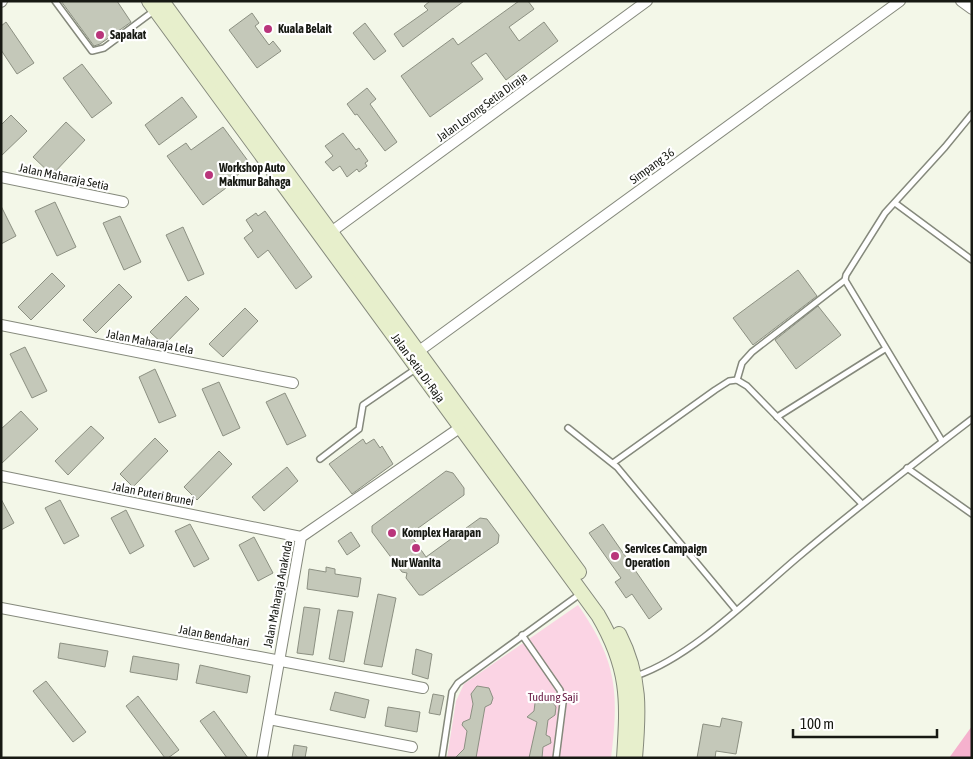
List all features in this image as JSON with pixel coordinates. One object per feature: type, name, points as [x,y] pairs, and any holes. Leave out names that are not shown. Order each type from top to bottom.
[{"type":"main road","name":"Jalan Setia Di-Raja","points":[[155,4],[331,232],[606,611],[627,650],[635,676],[638,713],[635,758]]},
{"type":"main road","name":"Jalan Setia Di-Raja","points":[[155,4],[582,592],[609,634],[620,661],[627,705],[624,758]]},
{"type":"street","name":"Jalan Lorong Setia Diraja","points":[[331,232],[647,1]]},
{"type":"street","name":"Simpang 36","points":[[419,351],[900,1]]},
{"type":"street","points":[[961,1],[972,9]]},
{"type":"street","name":"Jalan Maharaja Setia","points":[[1,177],[123,202]]},
{"type":"street","name":"Jalan Maharaja Lela","points":[[1,325],[294,383]]},
{"type":"street","name":"Jalan Maharaja Anaknda","points":[[262,758],[301,537],[461,427]]},
{"type":"street","name":"Jalan Puteri Brunei","points":[[1,476],[301,537]]},
{"type":"street","name":"Jalan Bendahari","points":[[1,608],[423,688]]},
{"type":"street","points":[[269,719],[412,747]]},
{"type":"lane","points":[[55,1],[92,51],[104,48],[155,4]]},
{"type":"lane","points":[[737,380],[742,363],[752,352],[845,280],[885,213],[972,114]]},
{"type":"lane","points":[[895,203],[972,260]]},
{"type":"lane","points":[[845,280],[942,441]]},
{"type":"lane","points":[[776,417],[885,349]]},
{"type":"lane","points":[[320,459],[359,429],[363,405],[417,367]]},
{"type":"lane","points":[[613,463],[715,390],[729,381],[737,380],[747,386],[862,504]]},
{"type":"lane","points":[[635,676],[648,672],[689,647],[862,504],[972,419]]},
{"type":"lane","points":[[568,428],[613,463],[736,610]]},
{"type":"lane","points":[[907,468],[972,514]]},
{"type":"lane","points":[[442,758],[452,692],[458,683],[582,592]]},
{"type":"lane","points":[[522,635],[560,690],[563,703],[556,758]]},
{"type":"green space","name":"Tudung Saji","points":[[578,605],[601,643],[612,678],[615,714],[611,758],[447,758],[456,701],[464,684]]},
{"type":"shaded area","points":[[972,726],[972,758],[949,758]]},
{"type":"building","name":"Sapakat","points":[[61,1],[117,1],[131,22],[100,44],[94,46]]},
{"type":"building","points":[[430,1],[464,1],[403,47],[394,34],[428,10],[424,6]]},
{"type":"building","points":[[519,1],[528,1],[534,9],[509,27],[519,41],[544,22],[558,41],[506,80],[486,53],[471,63],[483,79],[430,117],[401,76],[453,38],[458,45]]},
{"type":"building","points":[[252,13],[259,23],[255,26],[269,45],[273,41],[281,51],[257,68],[229,30]]},
{"type":"building","points":[[6,22],[34,63],[17,74],[1,50],[1,26]]},
{"type":"building","points":[[365,23],[386,51],[374,60],[353,33]]},
{"type":"building","points":[[82,64],[112,103],[92,118],[63,78]]},
{"type":"building","points":[[367,88],[376,99],[370,104],[397,142],[385,151],[347,104]]},
{"type":"building","points":[[182,97],[197,117],[159,145],[145,125]]},
{"type":"building","points":[[11,115],[27,131],[1,156],[1,125]]},
{"type":"building","points":[[66,122],[85,140],[52,175],[33,157]]},
{"type":"building","name":"Workshop Auto Makmur Bahaga","points":[[223,127],[251,165],[224,185],[226,188],[203,205],[167,156],[186,143],[191,150]]},
{"type":"building","points":[[343,133],[356,150],[359,148],[368,161],[365,163],[367,166],[359,172],[357,169],[347,177],[340,166],[333,171],[325,162],[333,156],[325,146]]},
{"type":"building","points":[[55,202],[76,247],[57,256],[35,211]]},
{"type":"building","points":[[1,206],[16,236],[1,244]]},
{"type":"building","points":[[265,211],[312,277],[296,289],[268,250],[258,258],[244,238],[253,231],[246,220],[256,213],[258,216]]},
{"type":"building","points":[[120,216],[141,262],[124,270],[103,223]]},
{"type":"building","points":[[183,227],[204,274],[188,281],[166,235]]},
{"type":"building","points":[[798,270],[817,296],[753,345],[733,318]]},
{"type":"building","points":[[52,273],[65,286],[31,320],[18,307]]},
{"type":"building","points":[[119,284],[132,297],[96,333],[83,320]]},
{"type":"building","points":[[186,296],[199,309],[164,345],[150,332]]},
{"type":"building","points":[[818,306],[841,335],[796,369],[775,340]]},
{"type":"building","points":[[245,308],[258,321],[223,357],[209,344]]},
{"type":"building","points":[[25,347],[47,391],[32,398],[10,354]]},
{"type":"building","points":[[155,369],[176,416],[159,423],[139,377]]},
{"type":"building","points":[[219,382],[240,428],[223,436],[202,389]]},
{"type":"building","points":[[285,393],[306,436],[287,445],[266,402]]},
{"type":"building","points":[[21,411],[38,429],[1,464],[1,429]]},
{"type":"building","points":[[91,426],[104,438],[68,475],[55,461]]},
{"type":"building","points":[[155,438],[168,451],[133,487],[120,474]]},
{"type":"building","points":[[363,439],[366,444],[374,439],[380,448],[382,446],[393,464],[352,494],[329,464]]},
{"type":"building","points":[[219,451],[232,464],[197,500],[184,487]]},
{"type":"building","points":[[287,467],[298,481],[264,511],[252,497]]},
{"type":"building","name":"Komplex Harapan","points":[[446,471],[453,473],[464,488],[464,495],[410,534],[426,557],[480,518],[487,519],[499,535],[498,543],[423,595],[419,595],[406,578],[407,573],[402,572],[372,532],[372,526]]},
{"type":"building","points":[[1,499],[14,523],[1,530]]},
{"type":"building","points":[[60,500],[79,536],[64,544],[45,508]]},
{"type":"building","points":[[126,510],[144,546],[130,554],[111,518]]},
{"type":"building","points":[[190,524],[209,559],[194,567],[175,531]]},
{"type":"building","name":"Services Campaign Operation","points":[[603,524],[662,609],[649,619],[632,594],[626,598],[615,582],[621,578],[589,533]]},
{"type":"building","points":[[351,532],[360,546],[347,555],[338,541]]},
{"type":"building","points":[[254,537],[273,573],[258,581],[239,545]]},
{"type":"building","points":[[326,567],[335,569],[335,574],[361,578],[358,597],[307,589],[309,569],[326,572]]},
{"type":"building","points":[[378,594],[396,598],[382,667],[364,664]]},
{"type":"building","points":[[304,607],[320,609],[313,655],[297,653]]},
{"type":"building","points":[[338,610],[353,612],[344,662],[329,659]]},
{"type":"building","points":[[60,643],[108,651],[105,667],[58,658]]},
{"type":"building","points":[[416,649],[432,654],[428,679],[412,674]]},
{"type":"building","points":[[133,656],[179,664],[177,680],[130,672]]},
{"type":"building","points":[[200,665],[250,676],[247,693],[196,683]]},
{"type":"building","points":[[46,681],[86,732],[73,742],[33,691]]},
{"type":"building","points":[[477,686],[489,688],[493,698],[491,704],[485,707],[476,758],[455,758],[464,749],[467,731],[462,725],[463,722],[470,719],[473,704],[471,694]]},
{"type":"building","points":[[335,692],[369,700],[365,718],[330,710]]},
{"type":"building","points":[[433,694],[444,696],[440,715],[429,713]]},
{"type":"building","points":[[138,696],[179,750],[168,758],[165,758],[126,706]]},
{"type":"building","points":[[544,698],[552,701],[556,707],[555,715],[548,720],[546,735],[550,737],[551,743],[543,747],[542,758],[529,758],[537,722],[527,717],[534,711],[535,703]]},
{"type":"building","points":[[388,707],[420,712],[417,732],[385,726]]},
{"type":"building","points":[[214,711],[248,758],[227,758],[200,721]]},
{"type":"building","points":[[722,718],[742,722],[736,754],[716,751],[715,758],[697,758],[703,724],[720,727]]},
{"type":"building","points":[[294,745],[307,747],[305,758],[292,758]]},
{"type":"place","name":"Kuala Belait","points":[[268,29]]},
{"type":"place","name":"Sapakat","points":[[100,35]]},
{"type":"place","name":"Workshop Auto Makmur Bahaga","points":[[209,175]]},
{"type":"place","name":"Komplex Harapan","points":[[392,533]]},
{"type":"place","name":"Nur Wanita","points":[[416,548]]},
{"type":"place","name":"Services Campaign Operation","points":[[615,556]]}]
